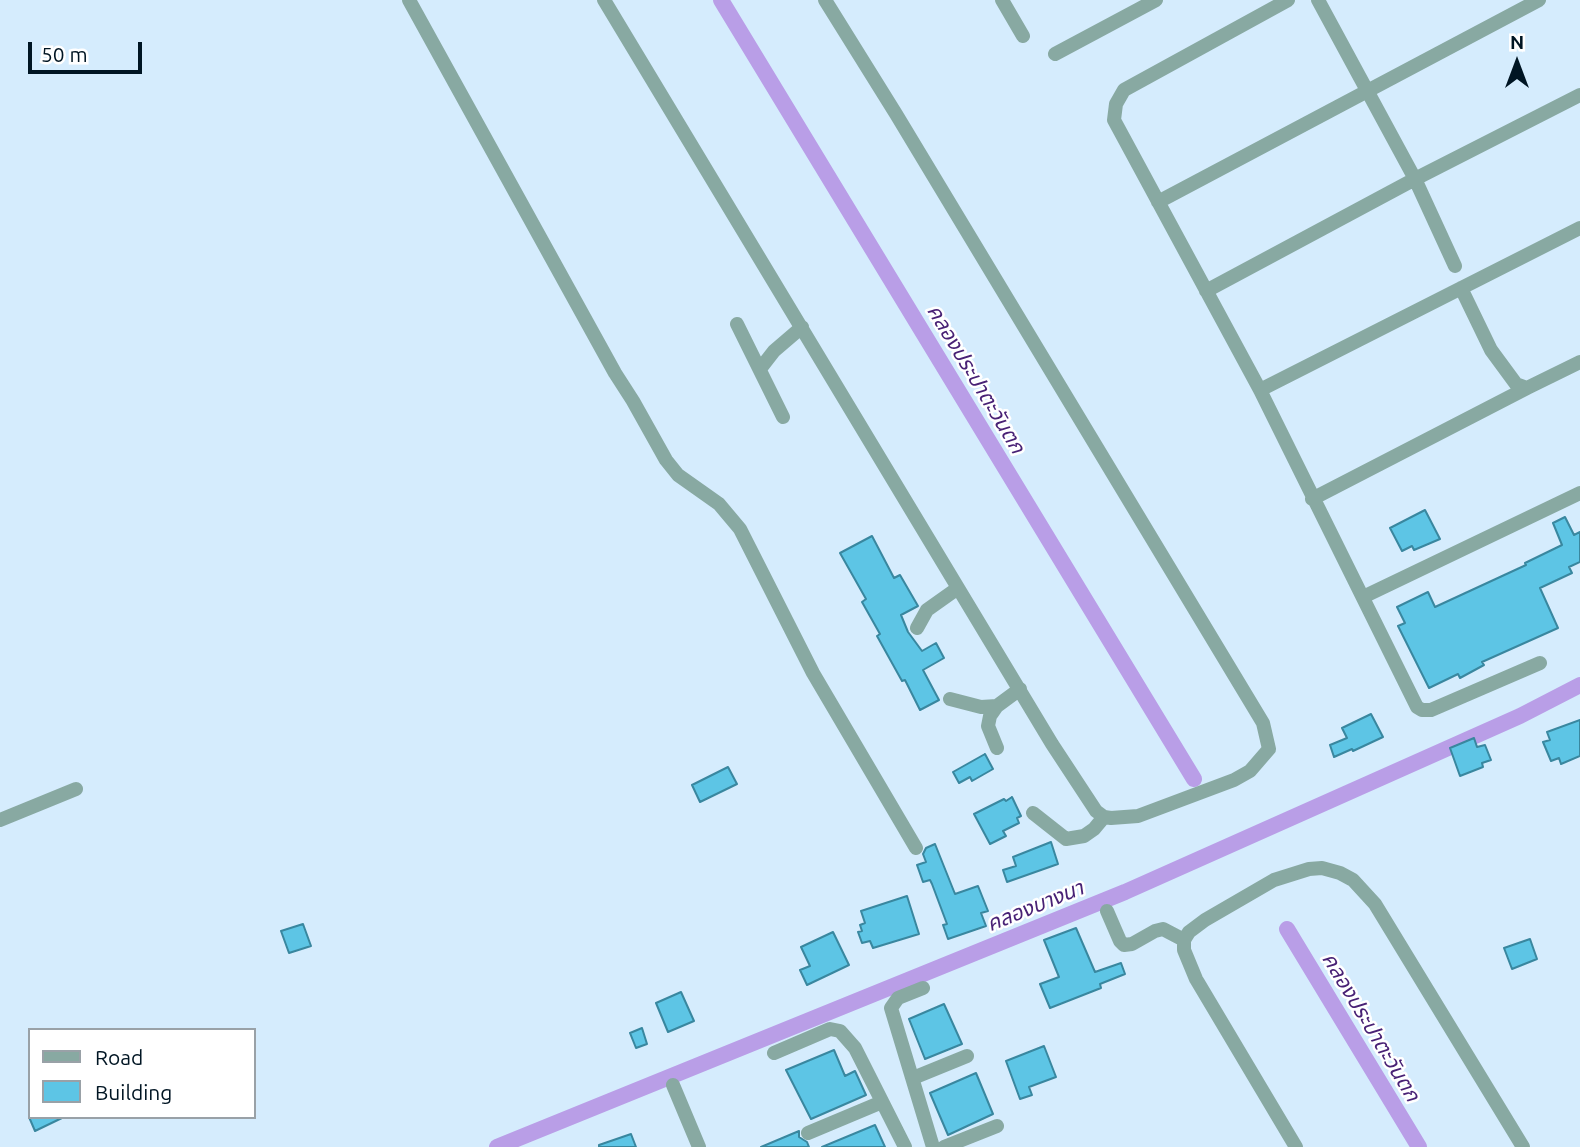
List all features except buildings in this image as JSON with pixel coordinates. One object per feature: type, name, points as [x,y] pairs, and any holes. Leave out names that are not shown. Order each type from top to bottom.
[{"type":"street","points":[[409,0],[666,460],[678,475],[719,505],[740,529],[813,673],[916,848]]},
{"type":"street","points":[[604,0],[1090,803],[1104,817],[1138,816],[1234,780],[1250,771],[1269,749],[1263,723],[825,0]]},
{"type":"street","points":[[1002,0],[1023,36]]},
{"type":"street","points":[[1055,54],[1156,0]]},
{"type":"street","points":[[1288,0],[1124,90],[1119,96],[1114,120],[1260,390],[1417,707],[1431,710],[1540,663]]},
{"type":"street","points":[[1318,0],[1415,179],[1455,266]]},
{"type":"street","points":[[1158,202],[1539,0]]},
{"type":"street","points":[[1206,291],[1415,179],[1580,95]]},
{"type":"street","points":[[1260,390],[1580,228]]},
{"type":"street","points":[[1461,288],[1491,350],[1516,384],[1527,388]]},
{"type":"street","points":[[737,324],[783,417]]},
{"type":"street","points":[[760,369],[774,351],[802,327]]},
{"type":"street","points":[[1312,499],[1580,362]]},
{"type":"street","points":[[1363,597],[1580,493]]},
{"type":"street","points":[[917,628],[927,610],[958,588]]},
{"type":"street","points":[[997,748],[988,726],[990,716],[996,706],[1020,689]]},
{"type":"street","points":[[950,699],[981,707],[996,706]]},
{"type":"street","points":[[0,820],[76,789]]},
{"type":"street","points":[[1033,813],[1066,839],[1084,836],[1104,817]]},
{"type":"street","points":[[1296,1147],[1196,979],[1184,950],[1184,940],[1189,932],[1205,920],[1274,880],[1309,869],[1340,873],[1353,880],[1374,904],[1523,1147]]},
{"type":"street","points":[[1107,911],[1119,941],[1124,944],[1132,944],[1163,929],[1184,940]]},
{"type":"street","points":[[923,988],[898,998],[891,1008],[933,1147]]},
{"type":"street","points":[[774,1053],[830,1029],[840,1031],[855,1048],[905,1147]]},
{"type":"street","points":[[913,1078],[967,1056]]},
{"type":"street","points":[[673,1085],[699,1147]]},
{"type":"street","points":[[808,1133],[882,1102]]},
{"type":"street","points":[[944,1147],[996,1126]]},
{"type":"waterway","name":"คลองประปาตะวันตก","points":[[721,0],[1194,779]]},
{"type":"waterway","name":"คลองบางนา","points":[[497,1147],[1125,892],[1520,716],[1580,685]]},
{"type":"waterway","name":"คลองประปาตะวันตก","points":[[1287,929],[1419,1147]]}]
